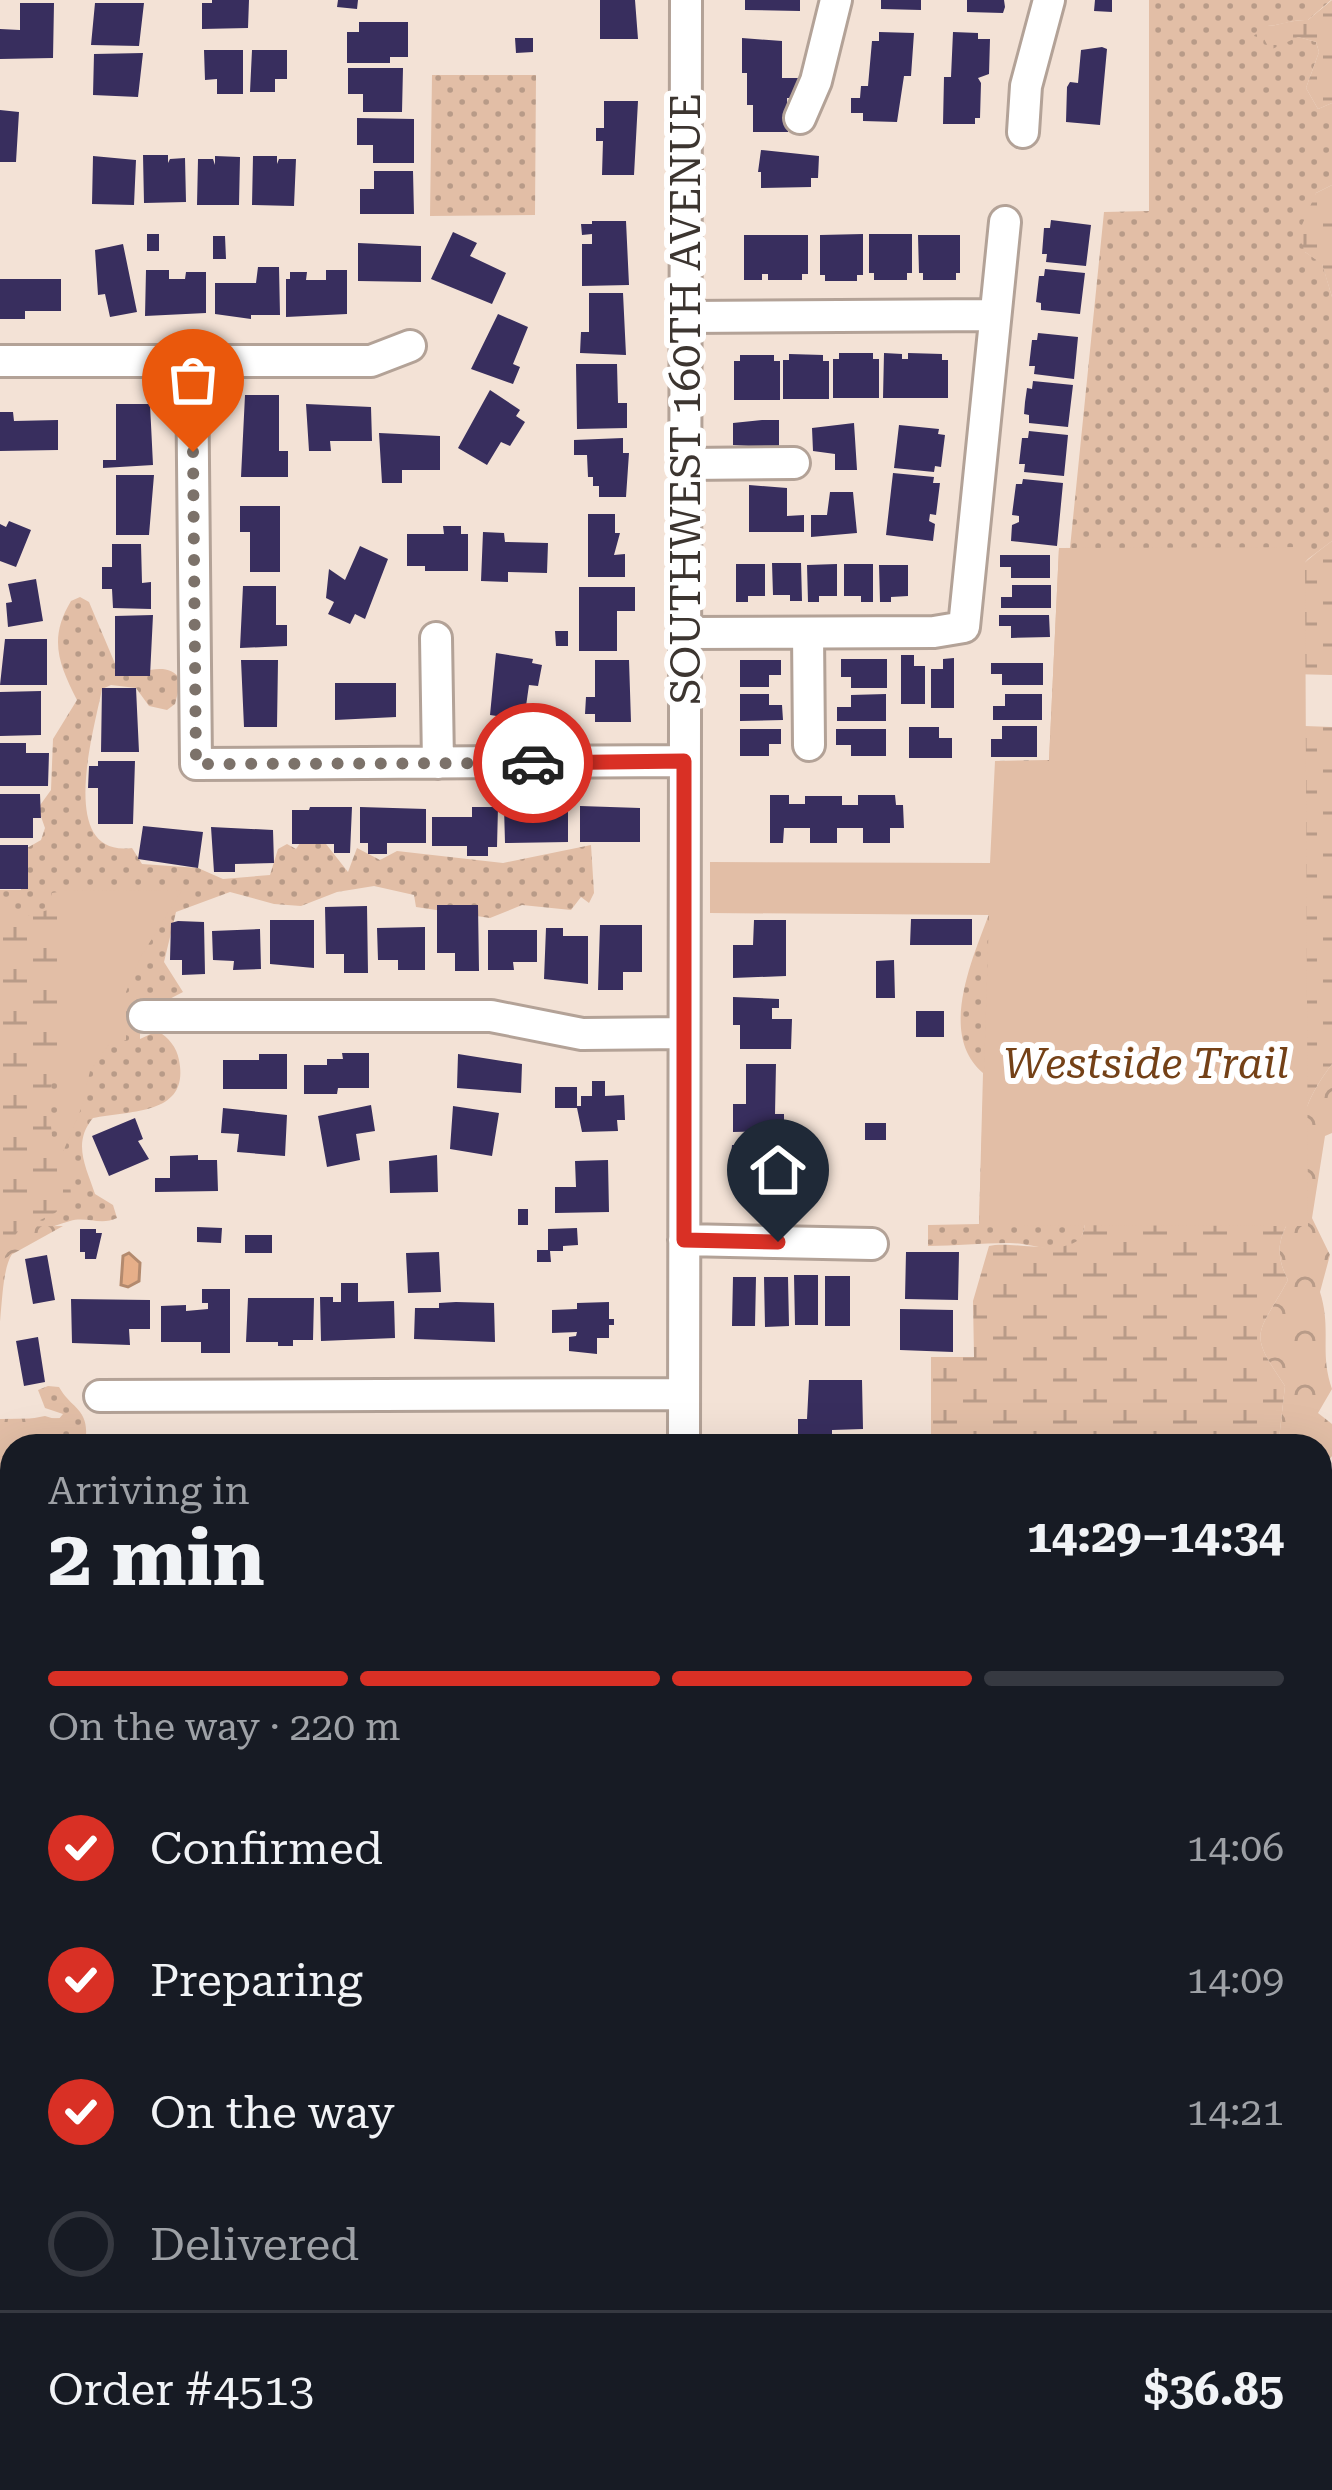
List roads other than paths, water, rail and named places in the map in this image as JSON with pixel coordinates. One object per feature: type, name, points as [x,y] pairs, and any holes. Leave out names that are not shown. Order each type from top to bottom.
[{"type":"street","name":"SOUTHWEST 160TH AVENUE","points":[[684,1434],[686,0]]},
{"type":"street","points":[[800,118],[816,82],[836,0]]},
{"type":"street","points":[[1023,133],[1026,86],[1049,0]]},
{"type":"street","points":[[685,633],[934,632],[964,627],[1005,222]]},
{"type":"street","points":[[686,317],[994,315]]},
{"type":"street","points":[[0,361],[371,361],[410,346]]},
{"type":"street","points":[[192,362],[196,764],[684,761]]},
{"type":"street","points":[[686,464],[794,463]]},
{"type":"street","points":[[808,632],[809,745]]},
{"type":"street","points":[[436,638],[438,763]]},
{"type":"street","points":[[144,1016],[490,1016],[582,1034],[684,1033]]},
{"type":"street","points":[[684,1240],[872,1244]]},
{"type":"street","points":[[100,1396],[684,1394]]},
{"type":"water","points":[[129,1253],[140,1263],[139,1281],[128,1287],[121,1285],[123,1256]]},
{"type":"park label","name":"Westside Trail","points":[[1146,1063]]}]
